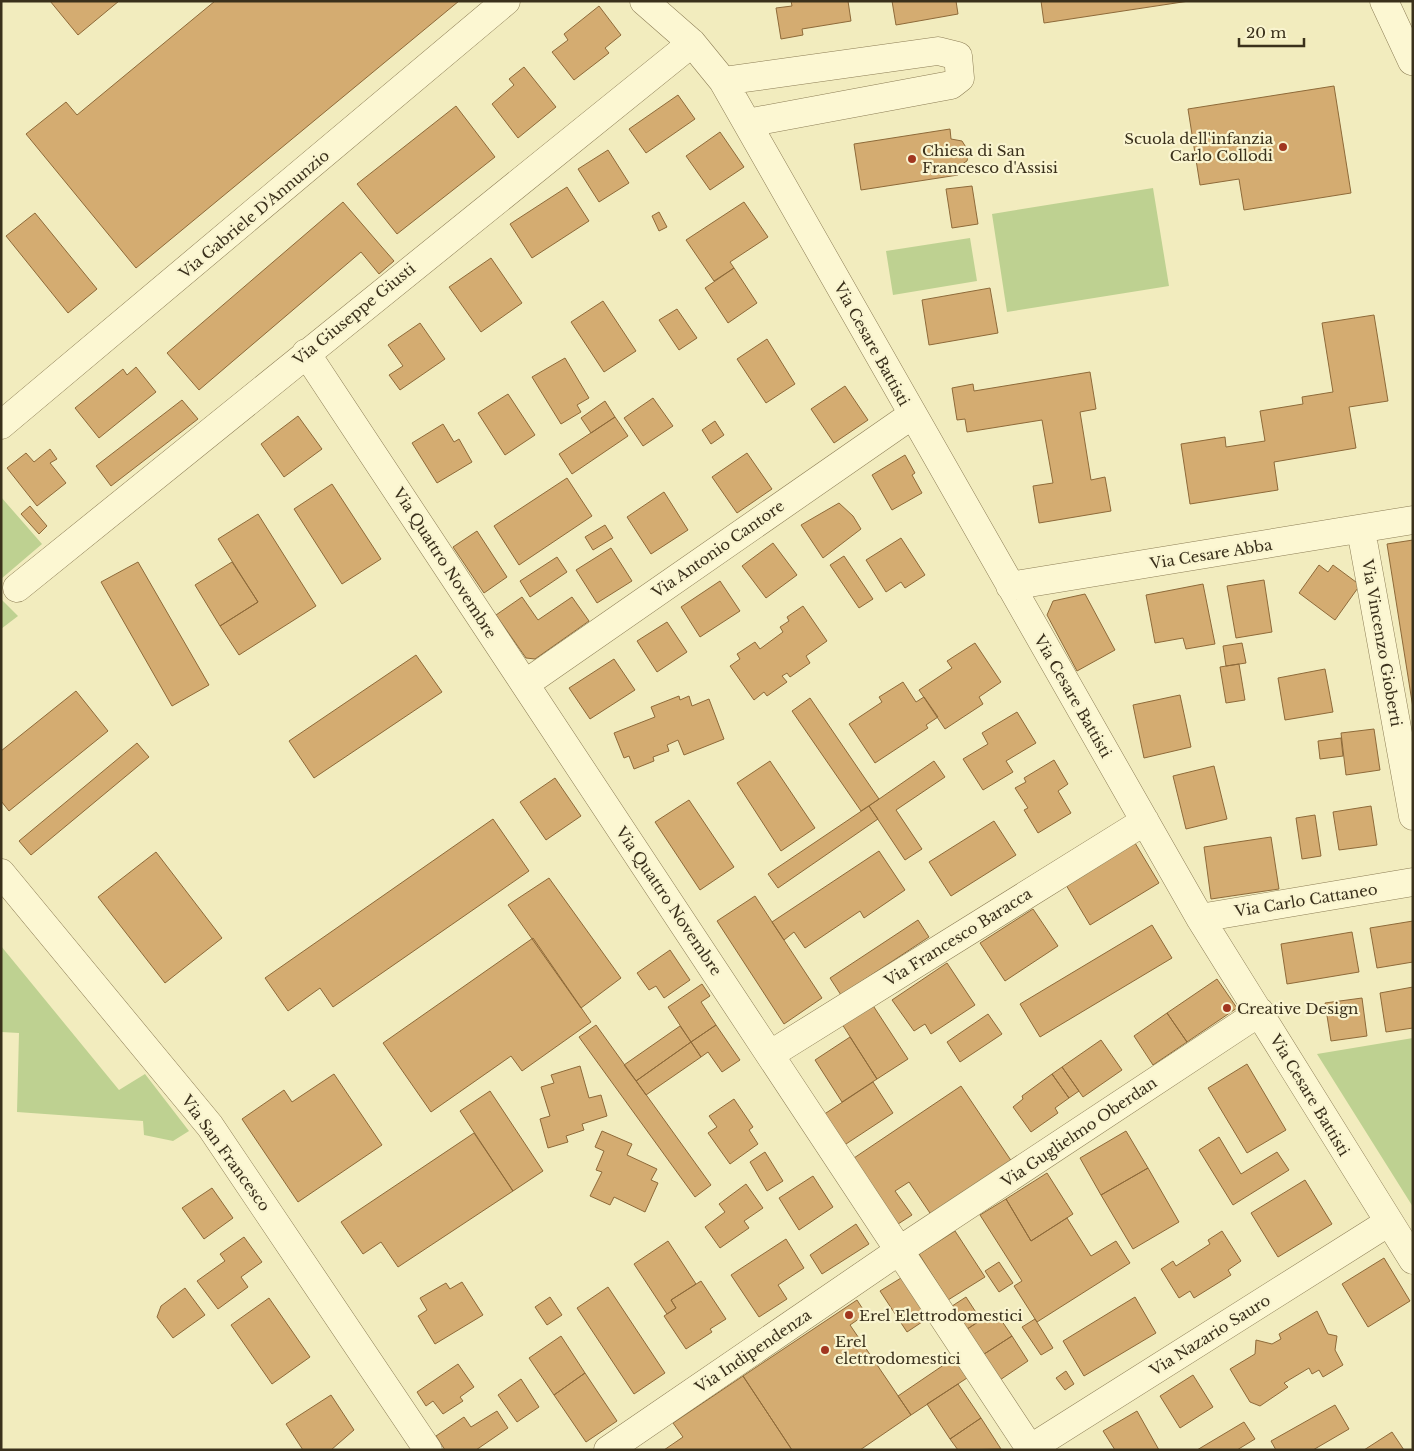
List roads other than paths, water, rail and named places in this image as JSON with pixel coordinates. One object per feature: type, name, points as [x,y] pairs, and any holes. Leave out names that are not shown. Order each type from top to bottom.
[{"type":"street","name":"Via Gabriele D'Annunzio","points":[[1,425],[506,1]]},
{"type":"street","name":"Via Cesare Battisti","points":[[644,1],[692,43],[724,81],[912,415],[1200,918],[1413,1260]]},
{"type":"street","points":[[1384,1],[1412,61]]},
{"type":"street","name":"Via Giuseppe Giusti","points":[[17,588],[692,43]]},
{"type":"street","points":[[724,81],[938,51],[958,56],[960,78],[951,85],[747,123]]},
{"type":"street","name":"Via Quattro Novembre","points":[[306,353],[771,1054],[898,1252],[1030,1449]]},
{"type":"street","name":"Via Antonio Cantore","points":[[525,684],[912,415]]},
{"type":"street","name":"Via Cesare Abba","points":[[1010,586],[1413,520]]},
{"type":"street","name":"Via Vincenzo Gioberti","points":[[1361,530],[1413,816]]},
{"type":"street","name":"Via Francesco Baracca","points":[[771,1054],[1145,821]]},
{"type":"street","name":"Via San Francesco","points":[[1,873],[210,1126],[428,1450]]},
{"type":"street","name":"Via Carlo Cattaneo","points":[[1200,918],[1413,882]]},
{"type":"street","name":"Via Guglielmo Oberdan","points":[[898,1252],[1260,1012]]},
{"type":"street","name":"Via Nazario Sauro","points":[[1030,1449],[1389,1222]]},
{"type":"street","name":"Via Indipendenza","points":[[608,1450],[898,1252]]},
{"type":"place","name":"Scuola dell'infanzia Carlo Collodi","points":[[1283,147]]},
{"type":"place","name":"Chiesa di San Francesco d'Assisi","points":[[912,159]]},
{"type":"place","name":"Creative Design","points":[[1227,1008]]},
{"type":"place","name":"Erel Elettrodomestici","points":[[849,1315]]},
{"type":"place","name":"Erel elettrodomestici","points":[[825,1350]]}]
